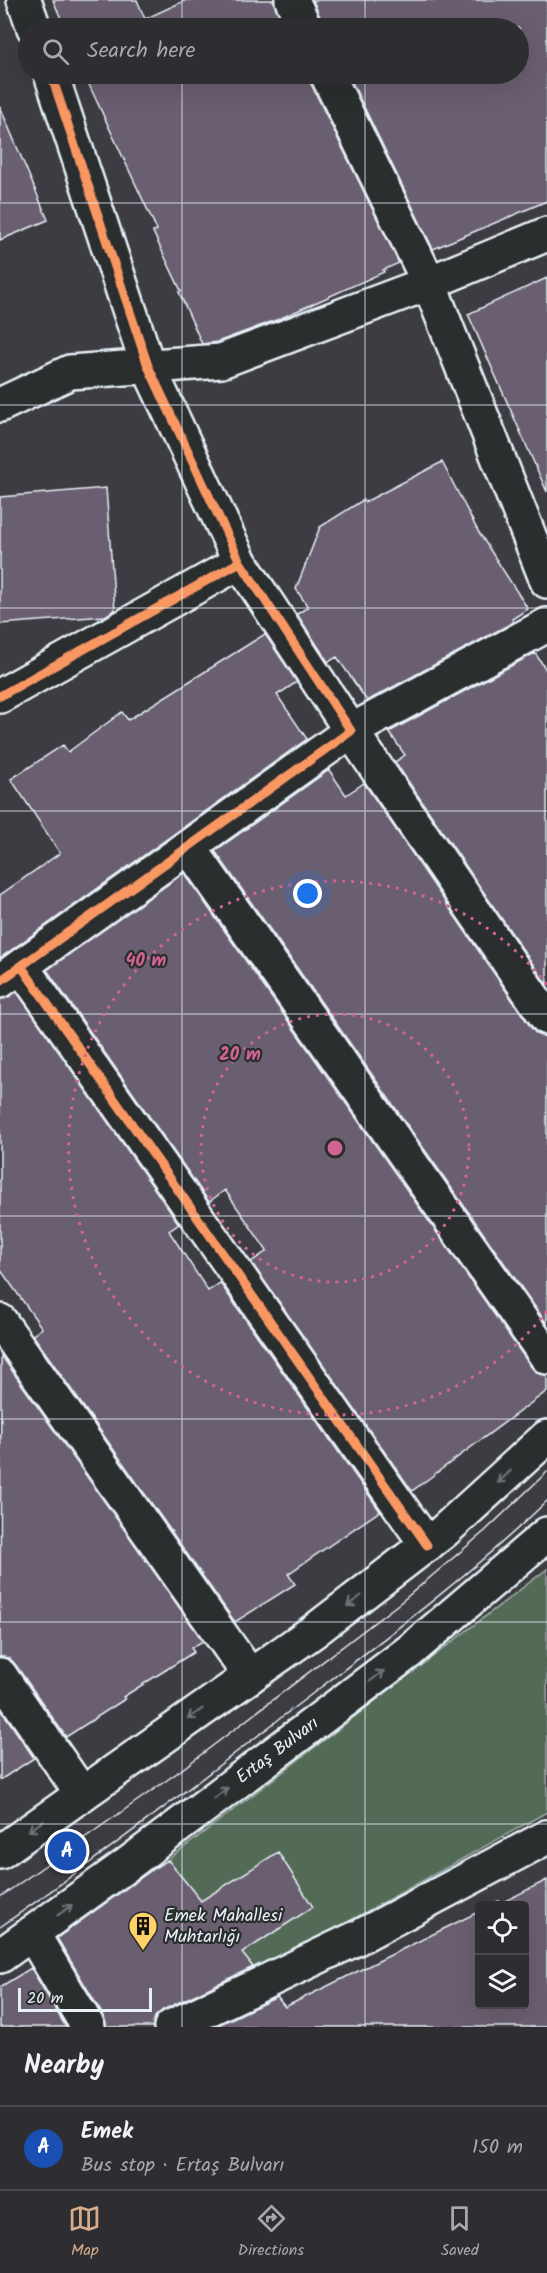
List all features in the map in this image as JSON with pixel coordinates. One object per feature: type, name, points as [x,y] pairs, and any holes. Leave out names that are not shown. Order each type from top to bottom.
[{"type":"street","points":[[24,0],[30,18]]},
{"type":"street","points":[[292,0],[300,18]]},
{"type":"street","points":[[54,84],[148,366],[240,562],[351,731],[547,1018]]},
{"type":"street","points":[[332,84],[429,283],[547,582]]},
{"type":"street","points":[[0,405],[70,372],[221,361],[429,283],[547,234]]},
{"type":"street","points":[[0,696],[240,562]]},
{"type":"street","points":[[428,1545],[10,973],[351,731],[547,626]]},
{"type":"street","points":[[189,848],[547,1357]]},
{"type":"street","points":[[0,1321],[250,1676]]},
{"type":"street","points":[[0,1851],[314,1631],[428,1545],[547,1437]]},
{"type":"street","name":"Ertaş Bulvarı","points":[[0,1956],[128,1864],[410,1651],[547,1534]]},
{"type":"street","points":[[0,1675],[82,1794]]},
{"type":"street","points":[[171,2027],[359,1937],[547,1837]]},
{"type":"street","points":[[33,1933],[88,2027]]},
{"type":"green space","points":[[547,1569],[547,1812],[257,1972],[168,1860]]},
{"type":"building","points":[[53,0],[137,0],[145,18],[61,18]]},
{"type":"building","points":[[186,0],[274,0],[281,18],[147,18]]},
{"type":"building","points":[[313,0],[547,0],[547,201],[433,249],[353,84],[529,84],[529,18],[320,18]]},
{"type":"building","points":[[89,84],[311,84],[399,263],[383,270],[384,272],[279,319],[217,342],[202,344],[179,292],[181,291],[153,232],[157,230]]},
{"type":"building","points":[[0,107],[48,220],[0,240]]},
{"type":"building","points":[[547,278],[547,492],[468,314]]},
{"type":"building","points":[[442,462],[478,531],[528,609],[512,619],[514,622],[367,701],[337,657],[328,662],[297,614],[308,607],[296,589],[320,527],[363,500],[365,502]]},
{"type":"building","points":[[106,488],[115,610],[105,616],[0,624],[0,497]]},
{"type":"building","points":[[265,634],[297,682],[277,695],[307,739],[0,958],[0,895],[60,853],[11,779],[63,745],[68,752],[122,712],[128,720]]},
{"type":"building","points":[[535,653],[547,671],[547,985],[395,762],[405,755],[389,732]]},
{"type":"building","points":[[329,770],[346,795],[364,783],[532,1029],[538,1035],[547,1037],[547,1324],[215,851]]},
{"type":"building","points":[[184,873],[532,1368],[539,1374],[547,1375],[547,1391],[412,1491],[251,1262],[267,1251],[225,1190],[209,1202],[47,970]]},
{"type":"building","points":[[17,992],[179,1224],[169,1231],[208,1291],[220,1283],[380,1511],[288,1574],[295,1584],[235,1622],[33,1335],[42,1328],[0,1269],[0,999]]},
{"type":"building","points":[[1,1355],[203,1641],[191,1648],[194,1652],[66,1737],[15,1664],[9,1658],[0,1657]]},
{"type":"building","points":[[0,1708],[34,1758],[0,1780]]},
{"type":"building","name":"Emek Mahallesi Muhtarlığı","points":[[278,1852],[313,1907],[242,1953],[253,1967],[163,2010],[155,2017],[153,2027],[107,2027],[104,2017],[57,1938],[168,1860],[201,1901]]},
{"type":"building","points":[[547,1880],[547,2027],[214,2027],[277,1997],[285,2007],[475,1913],[475,2009],[529,2009],[529,1901],[505,1901]]},
{"type":"building","points":[[31,1968],[66,2027],[0,2027],[0,1987]]},
{"type":"tram line","points":[[0,1897],[177,1773],[401,1602],[485,1531],[547,1472]]},
{"type":"tram line","points":[[0,1927],[145,1822],[387,1637],[485,1557],[547,1501]]},
{"type":"cycle path","points":[[0,696],[240,562],[148,366],[54,84]]},
{"type":"cycle path","points":[[0,981],[351,731],[240,562]]},
{"type":"cycle path","points":[[21,966],[427,1545]]},
{"type":"place","name":"Emek","points":[[67,1851]]},
{"type":"place","name":"Emek Mahallesi Muhtarlığı","points":[[143,1952]]}]
